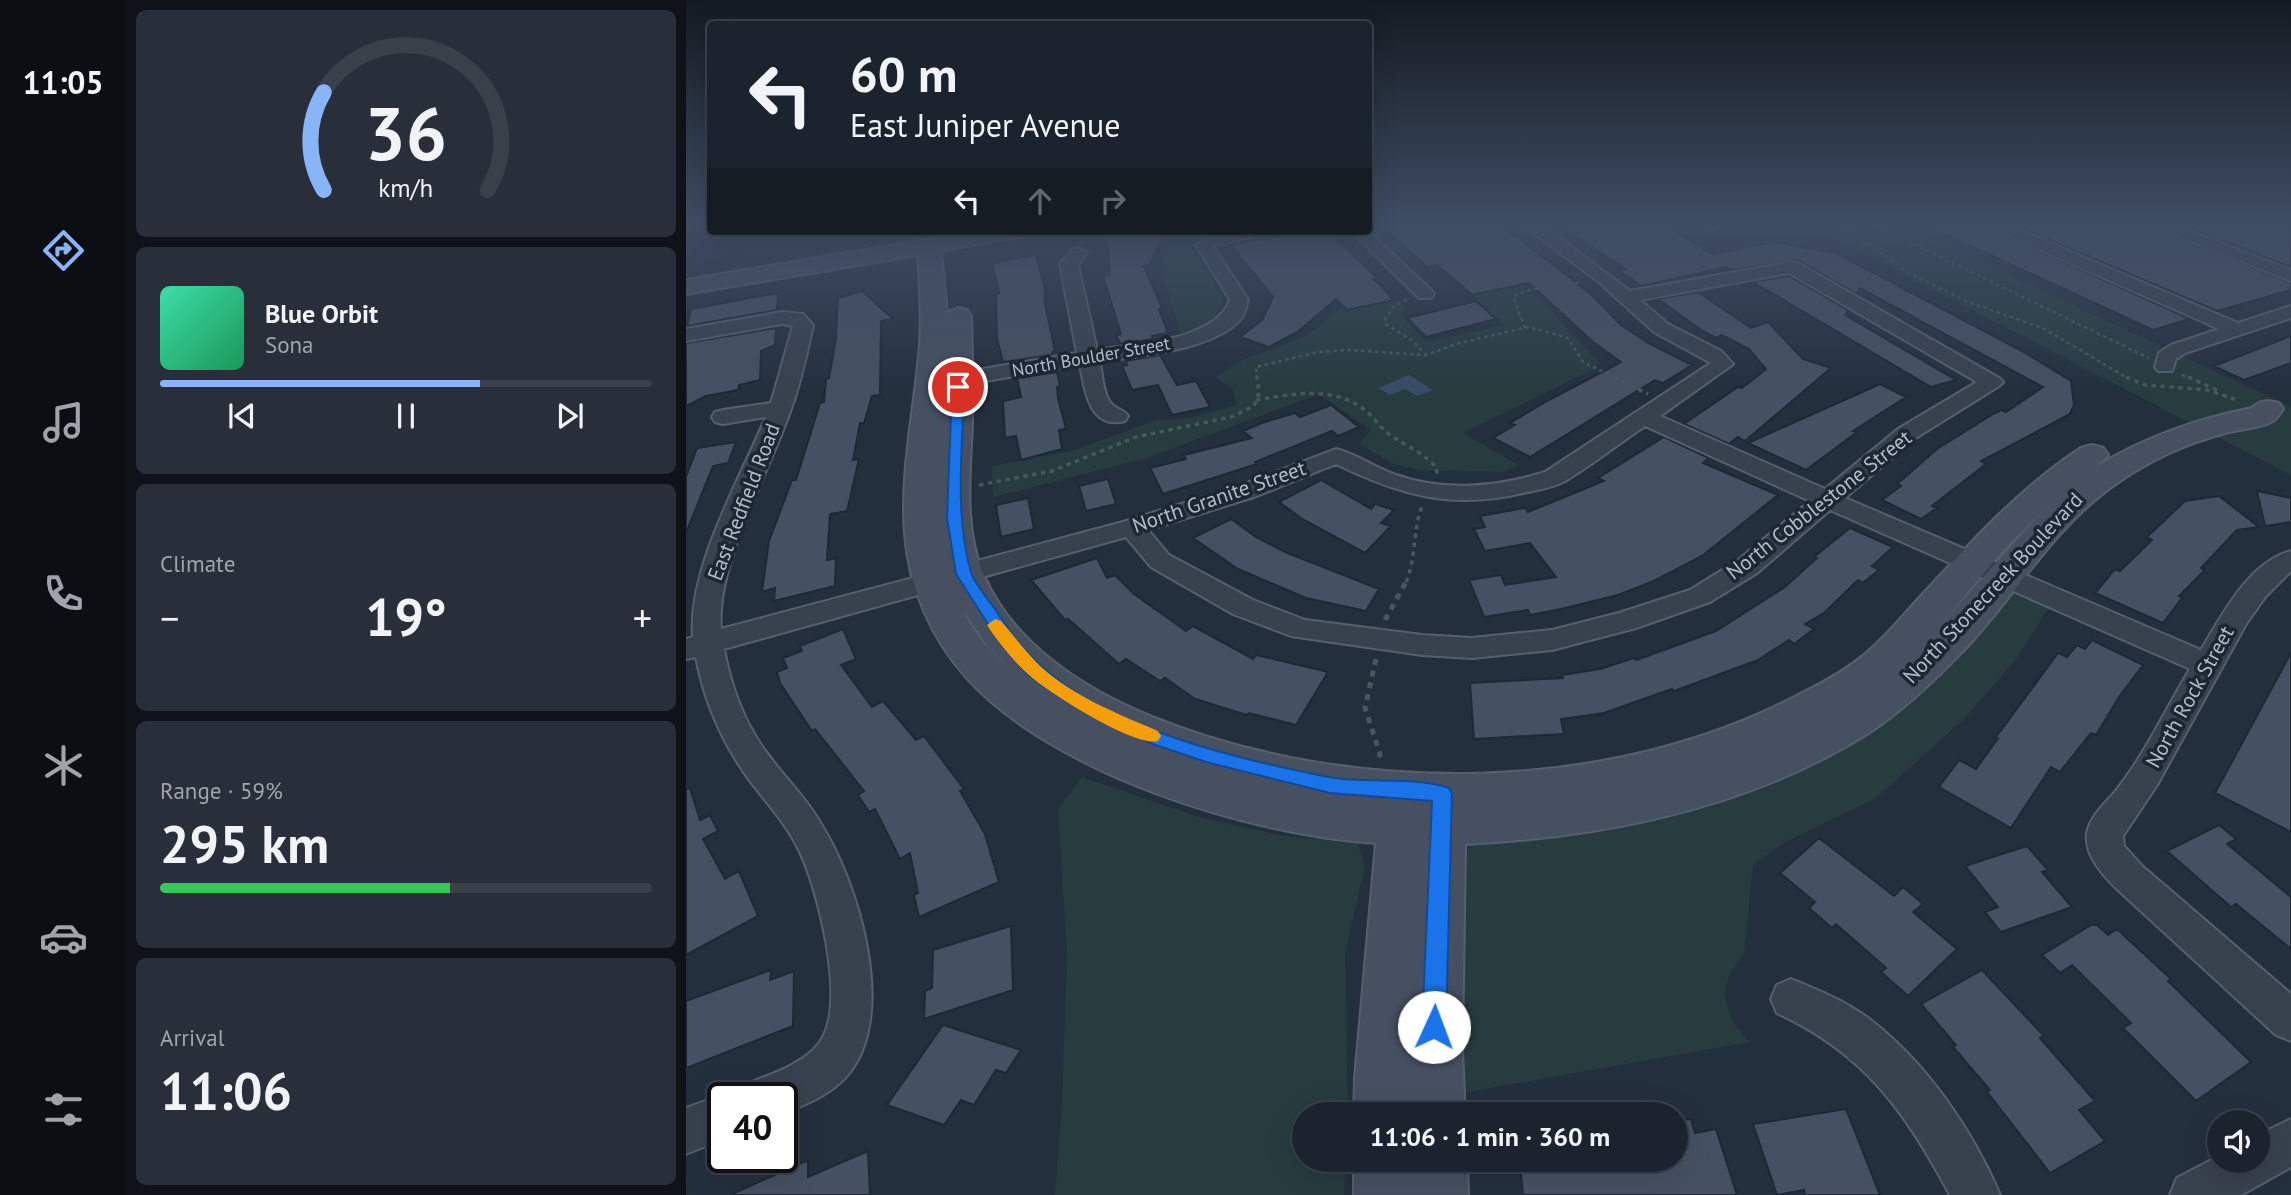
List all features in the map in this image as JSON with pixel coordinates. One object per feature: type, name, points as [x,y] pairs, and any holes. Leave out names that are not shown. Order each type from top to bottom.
[{"type":"street","points":[[686,286],[722,279]]},
{"type":"street","points":[[933,279],[957,544],[948,578]]},
{"type":"street","points":[[948,578],[922,536],[922,513],[944,381],[955,279]]},
{"type":"street","points":[[1072,279],[1098,404],[1102,410],[1116,416]]},
{"type":"street","name":"North Boulder Street","points":[[944,381],[1167,345],[1195,337],[1224,324],[1234,315],[1239,305],[1235,290],[1227,279]]},
{"type":"street","points":[[1409,279],[1425,294]]},
{"type":"street","points":[[1606,279],[1625,297]]},
{"type":"street","name":"North Cobblestone Street","points":[[1625,297],[1726,279]]},
{"type":"street","name":"North Cobblestone Street","points":[[1132,527],[1160,561],[1243,607],[1301,629],[1422,645],[1485,647],[1552,640],[1655,613],[1700,596],[1747,567],[1906,434],[1992,382],[1812,279]]},
{"type":"street","points":[[2117,279],[2236,330]]},
{"type":"street","name":"North Granite Street","points":[[698,646],[1132,527],[1245,492],[1336,456],[1387,480],[1430,489],[1504,491],[1554,477],[1723,364],[1714,355],[1661,328],[1625,297]]},
{"type":"street","points":[[2165,367],[2166,357],[2174,351],[2291,312]]},
{"type":"street","name":"East Redfield Road","points":[[686,335],[796,318],[802,322],[801,336],[780,408],[736,511],[712,581],[698,646],[742,742],[810,836],[835,890],[846,943],[849,1017],[841,1046],[831,1061],[798,1085]]},
{"type":"street","name":"East Redfield Road","points":[[723,417],[780,408]]},
{"type":"street","name":"North Stonecreek Boulevard","points":[[948,578],[947,619],[963,645],[1012,695],[1049,723],[1090,745],[1182,783],[1324,816],[1416,806],[1494,822],[1613,809],[1727,780],[1782,759],[1823,739],[1893,695],[1938,654],[1988,570],[2078,494],[2190,422],[2262,415],[2279,409]]},
{"type":"street","points":[[1643,417],[2209,665]]},
{"type":"street","name":"North Rock Street","points":[[2291,559],[2277,564],[2257,584],[2140,785],[2106,828],[2104,846],[2129,877],[2291,1021]]},
{"type":"street","points":[[1385,1102],[1385,1078],[1416,806]]},
{"type":"street","points":[[1416,806],[1433,1051],[1434,1102]]},
{"type":"street","points":[[1790,999],[1838,1021],[1885,1059],[1908,1084],[1927,1112],[1976,1195]]},
{"type":"street","points":[[686,1131],[707,1122]]},
{"type":"street","points":[[2194,1195],[2291,1142]]},
{"type":"street","points":[[1386,1172],[1386,1195]]},
{"type":"street","points":[[1435,1172],[1436,1195]]},
{"type":"path","points":[[1525,328],[1522,312],[1514,303],[1513,297],[1518,293],[1606,279]]},
{"type":"path","points":[[1922,279],[1968,302],[2043,328],[2129,379],[2145,385],[2207,390],[2235,399],[1985,279]]},
{"type":"path","points":[[1425,294],[1396,304],[1385,319],[1386,324],[1413,341],[1426,355]]},
{"type":"path","points":[[954,490],[1052,471],[1136,437],[1231,417],[1254,405],[1259,393],[1256,367],[1318,352],[1350,350],[1426,355],[1456,344],[1525,328],[1568,338],[1583,362],[1650,395],[1672,400]]},
{"type":"path","points":[[1256,400],[1291,394],[1326,393],[1349,401],[1365,410],[1390,435],[1431,459],[1437,468],[1438,478],[1416,518],[1416,547],[1411,572],[1401,596],[1373,639],[1377,657],[1365,708],[1380,754],[1416,806]]},
{"type":"green space","points":[[1165,279],[1212,279],[1220,291],[1223,304],[1207,325],[1180,333]]},
{"type":"green space","points":[[1912,279],[2017,279],[2291,407],[2291,475]]},
{"type":"green space","points":[[1524,284],[1597,360],[1596,368],[1463,433],[1518,465],[1504,472],[1421,470],[1391,463],[1359,444],[1371,430],[1319,394],[1147,458],[993,497],[992,466],[1075,450],[1156,420],[1187,418],[1237,405],[1232,388],[1216,378],[1239,362],[1303,337],[1340,310],[1395,300],[1406,307],[1400,314],[1426,342],[1504,325],[1472,295]]},
{"type":"green space","points":[[1987,569],[2055,598],[2015,661],[1962,721],[1877,797],[1782,844],[1753,865],[1744,954],[1730,973],[1724,995],[1733,1023],[1750,1042],[1450,1095],[1441,842],[1907,664]]},
{"type":"green space","points":[[1082,777],[1202,818],[1279,835],[1358,844],[1365,867],[1345,952],[1348,1102],[1292,1102],[1292,1172],[1345,1172],[1344,1195],[1055,1195],[1062,1104],[1067,956],[1058,809]]},
{"type":"water","points":[[1409,375],[1433,390],[1417,396],[1405,389],[1390,395],[1378,388]]},
{"type":"building","points":[[996,279],[1042,279],[1055,351],[1052,355],[1003,362],[997,339],[996,293],[999,293]]},
{"type":"building","points":[[1104,279],[1149,279],[1162,308],[1159,309],[1168,333],[1152,336],[1153,339],[1120,344],[1116,335],[1121,334]]},
{"type":"building","points":[[1258,279],[1375,279],[1394,300],[1347,310],[1336,299],[1299,331],[1269,347],[1240,337],[1262,320],[1273,297]]},
{"type":"building","points":[[1453,279],[1571,279],[1591,294],[1621,325],[1648,343],[1692,365],[1663,383],[1655,380],[1530,457],[1493,438],[1515,425],[1510,423],[1547,401],[1621,362],[1593,342],[1529,283],[1472,295]]},
{"type":"building","points":[[1631,279],[1674,279],[1641,286]]},
{"type":"building","points":[[1794,279],[1848,310],[1845,315],[1956,380],[1931,387],[1753,282]]},
{"type":"building","points":[[1831,279],[1885,279],[2022,351],[2071,381],[2074,405],[2070,414],[1981,461],[1986,464],[1932,506],[1937,508],[1921,519],[1882,500],[1901,486],[1897,484],[1937,449],[1993,414],[2001,410],[2006,412],[2043,387],[1860,288],[1857,294]]},
{"type":"building","points":[[2042,279],[2101,279],[2190,319],[2153,330]]},
{"type":"building","points":[[2142,279],[2280,279],[2291,283],[2291,290],[2217,311]]},
{"type":"building","points":[[862,291],[893,319],[881,321],[880,395],[872,396],[864,423],[860,423],[853,460],[859,459],[847,511],[830,514],[827,560],[836,558],[835,586],[774,601],[775,588],[762,592],[769,541],[792,480],[796,480],[820,403],[824,402],[826,379],[829,378],[836,338],[838,298]]},
{"type":"building","points":[[1698,292],[1751,328],[1768,322],[1803,359],[1831,368],[1745,441],[1738,437],[1729,444],[1684,424],[1738,387],[1742,388],[1766,369],[1749,349],[1722,335],[1716,338],[1701,330],[1658,299]]},
{"type":"building","points":[[778,293],[777,310],[687,326],[691,309]]},
{"type":"building","points":[[1476,301],[1496,319],[1426,337],[1407,318]]},
{"type":"building","points":[[776,328],[775,345],[761,351],[760,380],[739,385],[738,390],[706,396],[686,406],[686,343]]},
{"type":"building","points":[[2291,336],[2291,363],[2244,380],[2214,366]]},
{"type":"building","points":[[1160,355],[1177,385],[1196,381],[1210,407],[1172,415],[1158,385],[1132,390],[1122,366],[1127,365],[1126,361]]},
{"type":"building","points":[[1057,372],[1060,386],[1057,387],[1058,398],[1066,429],[1059,430],[1062,449],[1021,460],[1016,436],[1005,438],[1003,401],[1021,397],[1017,378]]},
{"type":"building","points":[[1880,384],[1906,397],[1853,431],[1857,432],[1806,470],[1748,443]]},
{"type":"building","points":[[1331,405],[1359,427],[1338,436],[1332,431],[1255,462],[1257,464],[1163,494],[1150,468],[1186,459],[1184,455],[1252,438],[1243,431],[1262,423],[1295,413],[1300,417]]},
{"type":"building","points":[[1664,437],[1709,458],[1703,463],[1778,495],[1702,556],[1654,581],[1618,595],[1561,609],[1530,615],[1528,610],[1484,617],[1469,580],[1501,575],[1505,585],[1556,577],[1530,543],[1485,551],[1474,529],[1485,527],[1480,516],[1525,508],[1528,512],[1604,481],[1598,478]]},
{"type":"building","points":[[736,442],[728,463],[713,466],[686,533],[686,477],[697,448]]},
{"type":"building","points":[[1108,479],[1116,504],[1086,511],[1079,486]]},
{"type":"building","points":[[1321,480],[1371,509],[1375,504],[1394,510],[1381,523],[1391,526],[1365,553],[1304,520],[1279,502]]},
{"type":"building","points":[[2257,491],[2291,498],[2291,522],[2265,526]]},
{"type":"building","points":[[2219,496],[2259,527],[2237,530],[2201,568],[2205,570],[2179,596],[2182,598],[2163,623],[2095,593],[2115,569],[2120,571],[2152,540],[2147,537],[2185,501]]},
{"type":"building","points":[[1028,498],[1034,529],[1001,537],[996,505]]},
{"type":"building","points":[[1231,519],[1256,537],[1285,552],[1379,589],[1366,611],[1306,598],[1238,569],[1193,538]]},
{"type":"building","points":[[1850,528],[1893,547],[1872,566],[1879,570],[1863,583],[1858,580],[1824,613],[1805,624],[1814,629],[1794,644],[1789,640],[1758,660],[1674,691],[1672,689],[1604,713],[1561,719],[1564,734],[1474,739],[1470,683],[1563,678],[1562,675],[1600,669],[1634,658],[1636,660],[1716,631],[1785,587],[1817,558],[1814,557]]},
{"type":"building","points":[[1097,558],[1107,578],[1115,575],[1134,594],[1186,631],[1193,626],[1253,659],[1256,655],[1328,672],[1296,725],[1249,713],[1247,715],[1195,699],[1165,678],[1160,681],[1126,659],[1119,664],[1068,619],[1065,620],[1031,580]]},
{"type":"building","points":[[843,629],[856,659],[841,665],[872,707],[883,701],[916,740],[924,736],[964,789],[960,791],[985,834],[999,882],[919,917],[914,895],[918,893],[910,853],[900,859],[875,809],[869,812],[858,795],[864,791],[815,729],[812,731],[780,683],[777,672],[787,668],[783,658],[802,651],[800,646]]},
{"type":"building","points":[[2092,640],[2143,665],[2096,735],[2091,733],[2060,772],[2051,767],[2011,828],[1939,787],[1959,760],[1976,769],[1998,738],[1996,737],[2058,653],[2067,657],[2077,645],[2085,649]]},
{"type":"building","points":[[2291,653],[2291,832],[2215,793]]},
{"type":"building","points":[[690,788],[700,820],[710,815],[718,831],[703,839],[725,879],[739,871],[758,916],[686,955],[686,789]]},
{"type":"building","points":[[2219,825],[2236,839],[2227,844],[2291,897],[2291,949],[2236,904],[2231,907],[2167,851]]},
{"type":"building","points":[[1819,838],[1894,896],[1903,887],[1923,904],[1913,912],[1957,949],[1908,996],[1881,972],[1886,968],[1836,924],[1832,928],[1809,908],[1815,902],[1780,873]]},
{"type":"building","points":[[2027,846],[2048,870],[2042,872],[2072,907],[2001,932],[1985,912],[1998,907],[1965,866]]},
{"type":"building","points":[[2091,925],[2097,925],[2108,935],[2117,929],[2171,979],[2168,981],[2251,1062],[2196,1101],[2123,1028],[2131,1023],[2072,965],[2060,973],[2042,955]]},
{"type":"building","points":[[1011,926],[1013,990],[924,1019],[925,991],[932,988],[933,950]]},
{"type":"building","points":[[771,970],[770,980],[794,971],[793,1026],[686,1068],[686,1001]]},
{"type":"building","points":[[1982,970],[2044,1036],[2040,1038],[2095,1101],[2079,1110],[2105,1141],[2050,1173],[1987,1092],[1990,1090],[1953,1047],[1956,1045],[1921,1004]]},
{"type":"building","points":[[943,1025],[1021,1050],[1006,1073],[996,1070],[974,1105],[961,1100],[944,1125],[887,1105]]},
{"type":"building","points":[[1846,1109],[1880,1195],[1805,1195],[1804,1190],[1777,1195],[1753,1124]]},
{"type":"building","points":[[1688,1119],[1691,1119],[1695,1133],[1716,1129],[1737,1195],[1523,1195],[1521,1172],[1688,1172]]},
{"type":"building","points":[[868,1151],[870,1195],[730,1195],[779,1173],[798,1173],[798,1164],[808,1160],[808,1177]]},
{"type":"slow traffic","points":[[995,625],[1034,670],[1067,694],[1109,718],[1151,736]]},
{"type":"route","points":[[958,387],[954,518],[964,574],[986,612],[1008,642],[1034,670],[1067,694],[1109,718],[1159,739],[1206,754],[1330,785],[1442,794],[1434,1027]]}]
